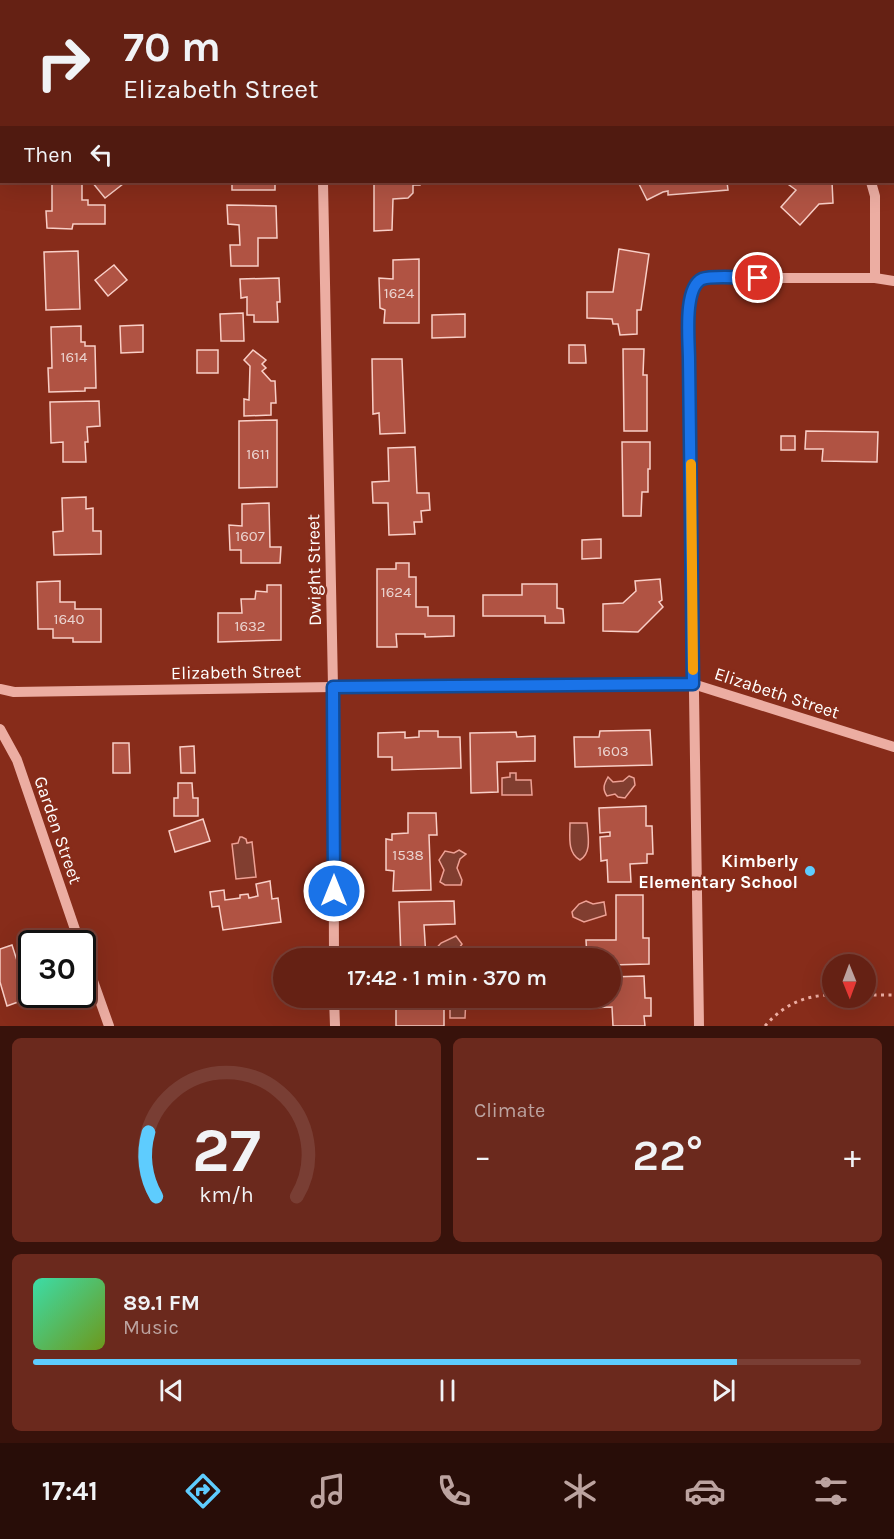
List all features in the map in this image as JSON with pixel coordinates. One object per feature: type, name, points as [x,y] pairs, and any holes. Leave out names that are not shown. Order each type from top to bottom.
[{"type":"street","name":"Dwight Street","points":[[323,183],[333,687],[334,948]]},
{"type":"street","points":[[871,183],[875,196],[875,278]]},
{"type":"street","points":[[699,1026],[690,294],[694,286],[702,279],[712,278],[875,278],[894,281]]},
{"type":"street","name":"Elizabeth Street","points":[[0,689],[14,692],[693,684],[894,747]]},
{"type":"street","name":"Garden Street","points":[[0,729],[17,760],[75,930]]},
{"type":"street","points":[[96,989],[109,1026]]},
{"type":"street","points":[[334,1008],[335,1026]]},
{"type":"path","points":[[765,1026],[774,1015],[792,1003],[822,995]]},
{"type":"path","points":[[876,995],[894,995]]},
{"type":"shaded area","points":[[510,773],[516,773],[516,780],[531,780],[532,795],[502,795],[502,778],[510,777]]},
{"type":"shaded area","points":[[629,776],[634,778],[635,785],[625,798],[615,794],[607,796],[604,786],[608,777],[613,782],[623,781]]},
{"type":"shaded area","points":[[570,823],[587,823],[588,849],[580,860],[571,849]]},
{"type":"shaded area","points":[[240,837],[246,839],[247,843],[252,842],[256,877],[236,879],[232,844],[238,843]]},
{"type":"shaded area","points":[[459,850],[466,854],[460,859],[457,868],[462,880],[461,885],[445,885],[440,882],[444,870],[439,860],[445,851],[454,853]]},
{"type":"shaded area","points":[[586,901],[593,904],[604,902],[606,915],[584,922],[573,917],[572,912],[579,904]]},
{"type":"shaded area","points":[[456,936],[462,944],[459,948],[436,948],[441,943]]},
{"type":"shaded area","points":[[450,1008],[466,1008],[465,1018],[450,1018]]},
{"type":"building","points":[[52,183],[82,183],[82,200],[88,200],[88,205],[105,205],[105,224],[73,224],[72,229],[47,228],[46,211],[52,211]]},
{"type":"building","points":[[93,183],[123,184],[105,198]]},
{"type":"building","points":[[232,183],[275,183],[275,190],[232,190]]},
{"type":"building","points":[[374,183],[420,183],[420,185],[413,185],[413,193],[408,198],[393,199],[392,230],[374,231]]},
{"type":"building","points":[[727,183],[728,190],[668,195],[668,191],[647,200],[639,184]]},
{"type":"building","points":[[786,183],[832,183],[833,203],[819,204],[800,225],[781,207],[796,190]]},
{"type":"building","points":[[227,205],[276,206],[277,238],[258,238],[258,266],[231,266],[230,245],[240,245],[239,225],[228,224]]},
{"type":"building","points":[[619,249],[649,254],[641,310],[637,310],[637,334],[620,335],[618,324],[613,324],[612,319],[587,318],[587,292],[613,292]]},
{"type":"building","points":[[78,251],[80,309],[46,310],[44,252]]},
{"type":"building","points":[[419,259],[419,323],[384,323],[385,310],[380,308],[379,278],[393,279],[393,260]]},
{"type":"building","points":[[114,265],[127,280],[108,296],[95,280]]},
{"type":"building","points":[[279,278],[278,322],[254,322],[254,315],[247,315],[247,297],[241,298],[240,279]]},
{"type":"building","points":[[243,313],[244,341],[221,341],[220,314]]},
{"type":"building","points":[[465,314],[465,337],[432,338],[432,315]]},
{"type":"building","points":[[143,325],[143,352],[121,353],[120,326]]},
{"type":"building","points":[[81,326],[81,342],[85,342],[85,346],[95,346],[96,388],[85,388],[85,391],[49,392],[48,368],[52,368],[51,327]]},
{"type":"building","points":[[569,345],[585,345],[586,363],[569,363]]},
{"type":"building","points":[[623,349],[644,349],[643,375],[647,375],[647,431],[624,431]]},
{"type":"building","points":[[197,350],[218,350],[218,373],[197,373]]},
{"type":"building","points":[[253,350],[266,360],[262,364],[266,368],[262,371],[271,381],[275,381],[276,403],[271,403],[271,415],[244,416],[244,399],[249,400],[250,366],[244,360]]},
{"type":"building","points":[[372,359],[402,359],[405,433],[380,434],[379,413],[373,414]]},
{"type":"building","points":[[99,401],[100,426],[87,427],[86,462],[63,462],[63,442],[51,443],[50,402]]},
{"type":"building","points":[[277,420],[277,487],[239,488],[239,421]]},
{"type":"building","points":[[806,431],[878,432],[877,462],[822,461],[823,449],[805,449]]},
{"type":"building","points":[[781,436],[795,436],[795,450],[781,450]]},
{"type":"building","points":[[622,442],[650,442],[648,492],[642,492],[641,516],[623,516]]},
{"type":"building","points":[[415,447],[417,493],[429,493],[430,510],[421,511],[422,522],[414,522],[415,534],[389,535],[388,503],[373,503],[372,482],[389,481],[388,448]]},
{"type":"building","points":[[86,497],[86,509],[93,508],[93,531],[101,531],[101,554],[54,555],[53,532],[63,531],[62,498]]},
{"type":"building","points":[[269,503],[270,547],[281,547],[280,563],[241,563],[241,550],[230,550],[229,525],[242,526],[242,504]]},
{"type":"building","points":[[601,539],[601,558],[582,559],[582,540]]},
{"type":"building","points":[[396,563],[409,563],[409,577],[416,577],[416,607],[428,607],[428,616],[454,616],[454,636],[425,637],[425,634],[396,634],[397,647],[377,647],[377,569],[396,569]]},
{"type":"building","points":[[660,579],[662,600],[659,602],[663,607],[638,632],[603,631],[603,604],[623,603],[636,591],[635,581]]},
{"type":"building","points":[[60,581],[60,602],[75,602],[75,609],[101,609],[101,642],[73,642],[73,638],[53,638],[53,629],[38,629],[37,582]]},
{"type":"building","points":[[522,584],[557,584],[557,608],[563,609],[564,623],[545,623],[545,616],[483,616],[483,595],[522,595]]},
{"type":"building","points":[[267,585],[281,585],[281,640],[218,642],[218,613],[242,613],[241,599],[255,599],[256,591],[267,592]]},
{"type":"building","points":[[650,730],[652,765],[575,767],[574,737],[599,737],[600,731]]},
{"type":"building","points":[[419,731],[438,731],[438,737],[460,737],[461,768],[392,770],[392,757],[378,757],[378,733],[405,732],[405,738],[419,737]]},
{"type":"building","points":[[516,732],[517,737],[535,736],[535,761],[497,762],[498,792],[471,793],[470,733]]},
{"type":"building","points":[[113,743],[129,743],[130,773],[113,773]]},
{"type":"building","points":[[194,746],[195,773],[181,773],[180,747]]},
{"type":"building","points":[[178,783],[192,783],[193,798],[198,798],[198,816],[174,816],[174,798],[178,798]]},
{"type":"building","points":[[646,806],[646,826],[652,826],[653,854],[647,854],[647,863],[630,864],[631,882],[608,882],[607,860],[601,861],[600,837],[610,836],[610,832],[600,833],[599,808]]},
{"type":"building","points":[[408,813],[436,813],[437,835],[429,835],[431,890],[393,891],[394,871],[386,870],[386,839],[392,840],[392,834],[408,833]]},
{"type":"building","points":[[203,819],[210,841],[175,852],[169,831]]},
{"type":"building","points":[[270,881],[272,899],[278,898],[281,922],[223,930],[219,906],[212,907],[210,892],[224,890],[225,900],[240,898],[240,895],[248,894],[249,898],[258,896],[256,884]]},
{"type":"building","points":[[616,895],[643,895],[643,938],[649,938],[649,964],[621,965],[621,948],[586,948],[586,940],[616,940]]},
{"type":"building","points":[[454,901],[455,924],[424,925],[425,948],[401,948],[399,902]]},
{"type":"building","points":[[12,945],[18,964],[18,1002],[7,1006],[0,982],[0,949]]},
{"type":"building","points":[[644,976],[645,998],[651,998],[651,1016],[644,1016],[645,1026],[613,1026],[612,1008],[621,1008],[621,977]]},
{"type":"building","points":[[396,1008],[444,1008],[444,1026],[396,1026]]},
{"type":"slow traffic","points":[[691,464],[693,670]]},
{"type":"place","name":"Kimberly Elementary School","points":[[810,871]]},
{"type":"route","points":[[334,891],[333,687],[693,684],[690,294],[694,286],[702,279],[758,278]]}]
